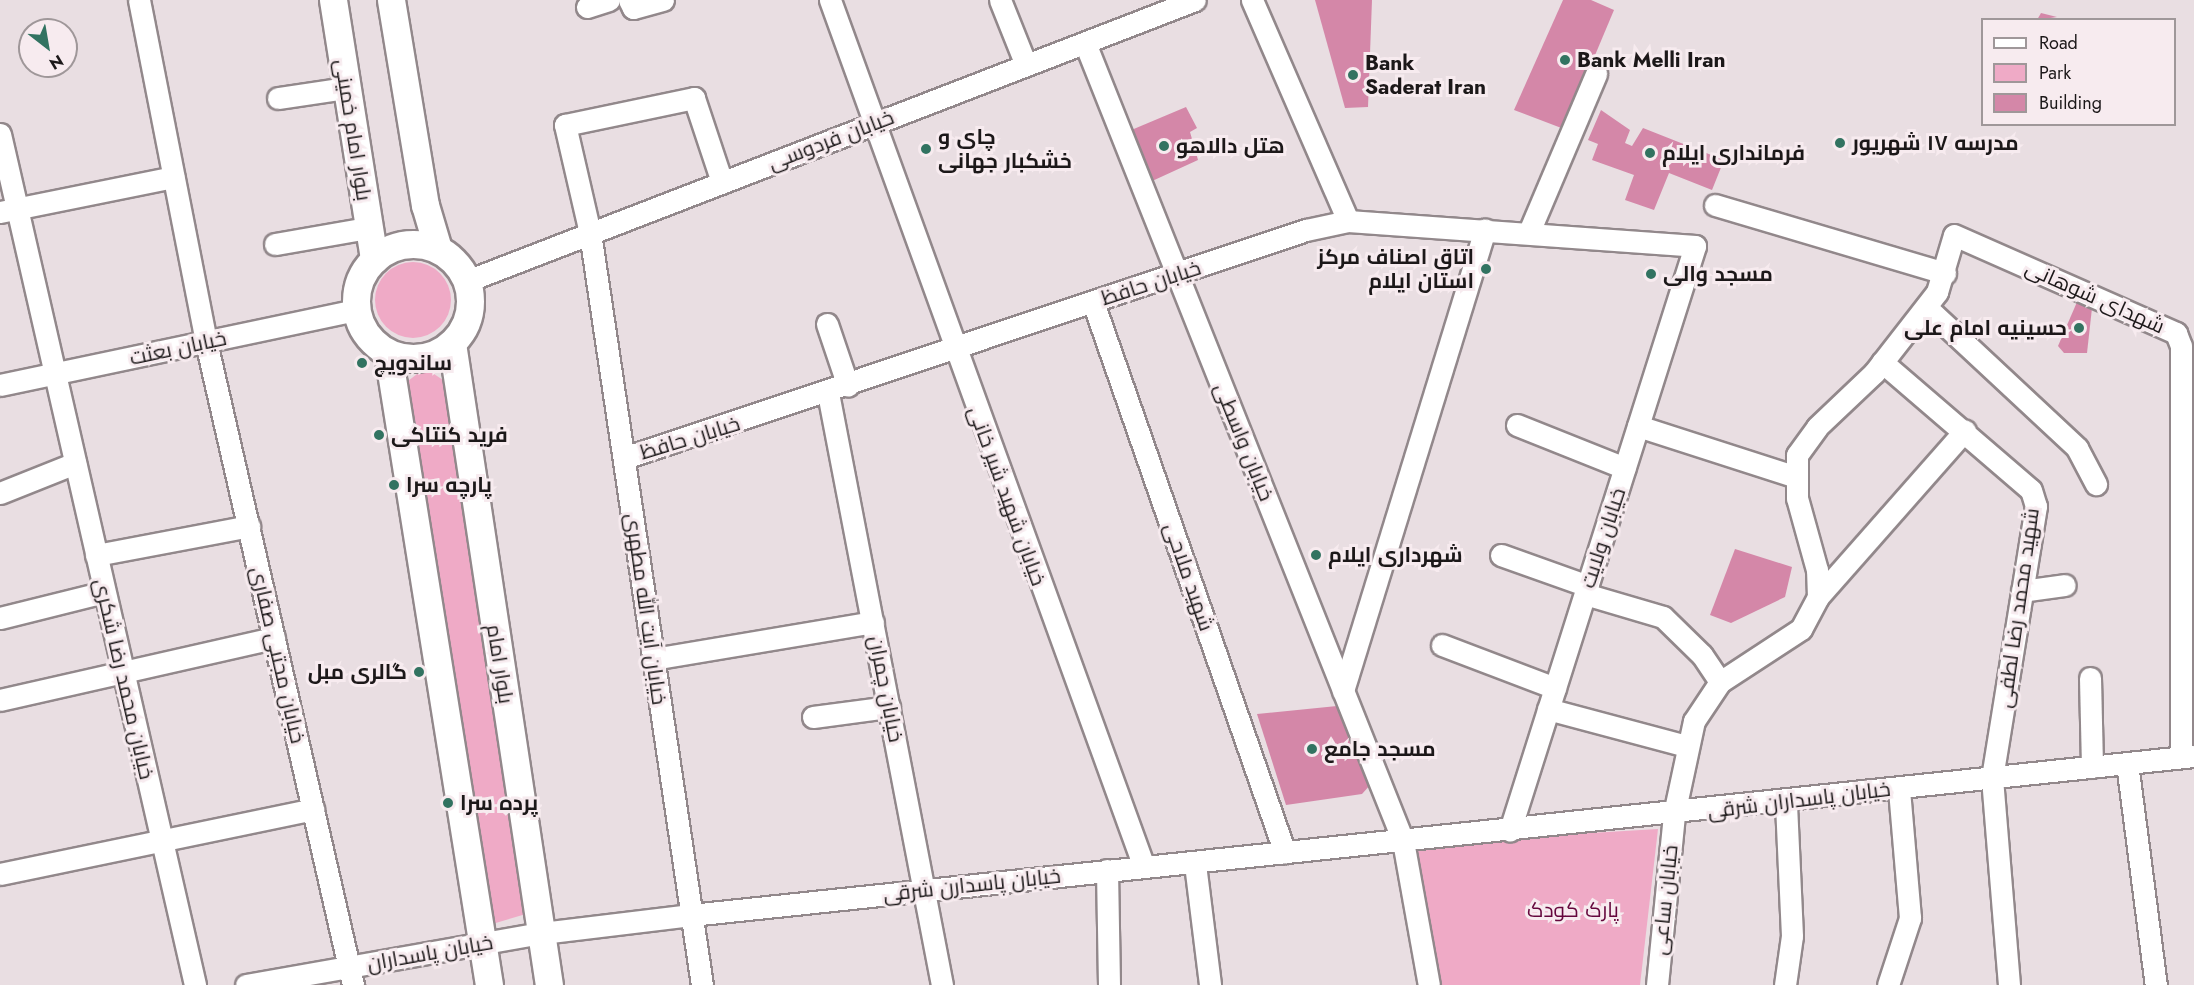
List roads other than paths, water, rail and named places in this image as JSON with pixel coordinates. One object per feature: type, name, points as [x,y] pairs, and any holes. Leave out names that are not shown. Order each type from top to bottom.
[{"type":"main road","name":"بلوار امام خمینی","points":[[333,0],[374,260]]},
{"type":"main road","points":[[391,0],[425,205],[438,249]]},
{"type":"main road","points":[[404,245],[438,249],[452,259],[466,281],[468,318],[452,343],[421,358],[388,353],[373,342],[356,310],[363,274],[374,260],[404,245]]},
{"type":"main road","name":"بلوار امام","points":[[452,343],[549,985]]},
{"type":"main road","points":[[388,353],[489,985]]},
{"type":"street","name":"خیابان مجتبی صفاری","points":[[139,0],[206,342],[351,976]]},
{"type":"street","points":[[587,7],[609,0]]},
{"type":"street","points":[[629,0],[633,8],[663,0]]},
{"type":"street","name":"خیابان شهید شیر خانی","points":[[830,0],[876,123],[953,349],[1143,867]]},
{"type":"street","points":[[1000,0],[1026,65]]},
{"type":"street","name":"خیابان فردوسی","points":[[466,281],[1195,0]]},
{"type":"street","points":[[1252,0],[1348,221]]},
{"type":"street","name":"خیابان واسطی","points":[[1085,43],[1403,841],[1429,985]]},
{"type":"street","points":[[1528,232],[1596,74]]},
{"type":"street","points":[[278,98],[346,88]]},
{"type":"street","name":"خیابان آیت الله مطهری","points":[[702,985],[590,233],[565,125],[694,98],[722,182]]},
{"type":"street","name":"خیابان محمد رضا شکری","points":[[0,134],[8,209],[54,374],[195,985]]},
{"type":"street","points":[[8,209],[174,177]]},
{"type":"street","points":[[1715,205],[1945,273],[1926,307],[1882,362],[1811,434],[1797,455],[1794,476],[1817,570],[1818,597]]},
{"type":"street","name":"خیابان حافظ","points":[[624,458],[828,393],[1178,274],[1348,221],[1528,232],[1695,246]]},
{"type":"street","points":[[275,244],[368,228]]},
{"type":"street","points":[[1343,692],[1485,229]]},
{"type":"street","name":"شهدای شوهانی","points":[[1945,273],[1954,235],[2176,333],[2181,346],[2188,756]]},
{"type":"street","name":"خیابان ولایت","points":[[1510,830],[1695,246]]},
{"type":"street","name":"شهید ملاحی","points":[[1093,302],[1285,853]]},
{"type":"street","points":[[1926,307],[2077,448],[2096,484]]},
{"type":"street","name":"خیابان بعثت","points":[[0,385],[356,310]]},
{"type":"street","points":[[827,324],[848,386]]},
{"type":"street","name":"شهید محمد رضا لطفی","points":[[1882,362],[1965,430],[2031,490],[2036,506],[1992,778],[2008,985]]},
{"type":"street","name":"خیابان چمران","points":[[828,393],[942,985]]},
{"type":"street","points":[[1517,425],[1625,468]]},
{"type":"street","points":[[1638,426],[1794,476]]},
{"type":"street","points":[[1501,555],[1586,590],[1664,617],[1702,655],[1720,682],[1801,629],[1818,597],[1965,430]]},
{"type":"street","points":[[0,494],[75,463]]},
{"type":"street","points":[[96,555],[249,526]]},
{"type":"street","points":[[2022,591],[2065,585]]},
{"type":"street","points":[[0,618],[105,592]]},
{"type":"street","points":[[653,659],[873,622]]},
{"type":"street","points":[[0,700],[274,638]]},
{"type":"street","points":[[1442,645],[1555,688]]},
{"type":"street","points":[[2090,678],[2092,767]]},
{"type":"street","name":"خیابان ساعی","points":[[1657,985],[1674,814],[1686,746],[1704,702],[1720,682]]},
{"type":"street","points":[[813,717],[889,707]]},
{"type":"street","points":[[1548,709],[1686,746]]},
{"type":"street","name":"خیابان پاسداران شرقی","points":[[1403,841],[1786,802],[2188,756]]},
{"type":"street","points":[[2127,763],[2156,985]]},
{"type":"street","points":[[1888,985],[1910,918],[1899,789]]},
{"type":"street","points":[[1785,985],[1792,936],[1786,802]]},
{"type":"street","points":[[0,874],[313,808]]},
{"type":"street","name":"خیابان پاسدارن شرقی","points":[[542,933],[1107,870],[1195,864],[1403,841]]},
{"type":"street","points":[[1195,864],[1210,985]]},
{"type":"street","points":[[1107,870],[1109,985]]},
{"type":"street","name":"خیابان پاسداران","points":[[246,985],[351,976],[483,943],[542,933]]},
{"type":"place","name":"Bank Melli Iran","points":[[1565,60]]},
{"type":"place","name":"Bank Saderat Iran","points":[[1353,75]]},
{"type":"place","name":"مدرسه ۱۷ شهریور","points":[[1840,143]]},
{"type":"place","name":"هتل دالاهو","points":[[1164,146]]},
{"type":"place","name":"چای و خشکبار جهانی","points":[[926,149]]},
{"type":"place","name":"فرمانداری ایلام","points":[[1650,153]]},
{"type":"place","name":"اتاق اصناف مرکز استان ایلام","points":[[1486,269]]},
{"type":"place","name":"مسجد والی","points":[[1651,274]]},
{"type":"place","name":"حسینیه امام علی","points":[[2079,328]]},
{"type":"place","name":"ساندویچ","points":[[362,363]]},
{"type":"place","name":"فرید کنتاکی","points":[[379,435]]},
{"type":"place","name":"پارچه سرا","points":[[394,485]]},
{"type":"place","name":"شهرداری ایلام","points":[[1316,555]]},
{"type":"place","name":"گالری مبل","points":[[419,672]]},
{"type":"place","name":"مسجد جامع","points":[[1312,749]]},
{"type":"place","name":"پرده سرا","points":[[448,803]]},
{"type":"park label","name":"پارک کودک","points":[[1573,910]]}]
